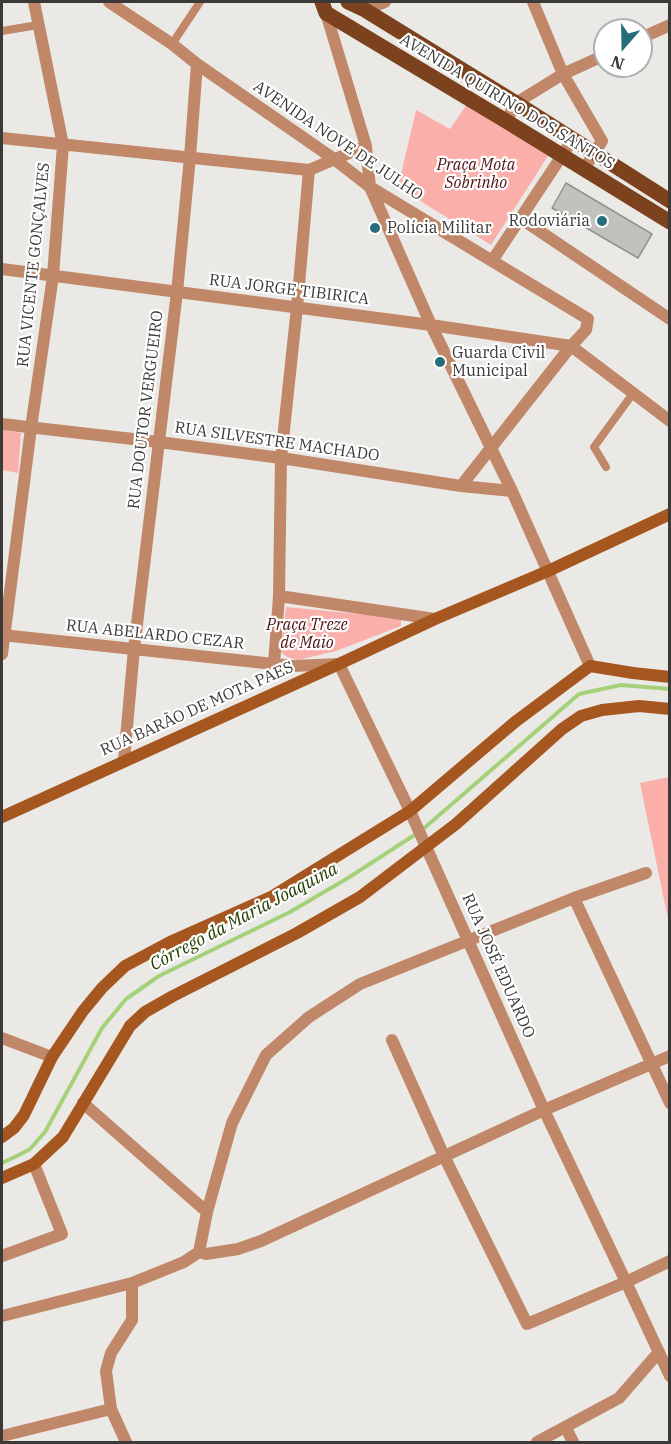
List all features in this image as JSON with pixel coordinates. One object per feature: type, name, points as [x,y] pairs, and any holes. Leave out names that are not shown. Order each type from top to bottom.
[{"type":"main road","name":"AVENIDA QUIRINO DOS SANTOS","points":[[348,2],[365,10],[516,103],[669,201]]},
{"type":"main road","name":"AVENIDA QUIRINO DOS SANTOS","points":[[324,7],[669,222]]},
{"type":"main road","name":"RUA BARÃO DE MOTA PAES","points":[[2,817],[435,619],[548,571],[669,514]]},
{"type":"main road","points":[[2,1137],[14,1128],[24,1115],[52,1057],[83,1011],[102,988],[125,966],[170,942],[271,897],[410,811],[515,722],[590,666],[669,677]]},
{"type":"main road","points":[[2,1178],[34,1164],[63,1137],[130,1026],[145,1012],[297,933],[360,897],[456,824],[562,729],[580,716],[602,710],[639,706],[669,709]]},
{"type":"street","name":"RUA VICENTE GONÇALVES","points":[[3,635],[53,276],[63,145],[34,2]]},
{"type":"street","name":"AVENIDA NOVE DE JULHO","points":[[109,2],[172,44],[370,187],[588,319],[586,330],[571,346]]},
{"type":"street","points":[[365,10],[385,2]]},
{"type":"street","points":[[533,2],[563,74],[602,141],[584,169]]},
{"type":"street","points":[[324,7],[366,146],[370,187],[431,325],[512,491],[590,666]]},
{"type":"street","points":[[653,32],[669,25]]},
{"type":"street","points":[[506,121],[516,103],[563,74],[593,60]]},
{"type":"street","name":"RUA DOUTOR VERGUEIRO","points":[[124,760],[134,649],[177,292],[197,64]]},
{"type":"street","points":[[2,138],[309,170],[366,146]]},
{"type":"street","points":[[492,261],[573,139]]},
{"type":"street","points":[[274,664],[279,596],[281,458],[309,170]]},
{"type":"street","points":[[520,218],[669,319]]},
{"type":"street","name":"RUA JORGE TIBIRICA","points":[[2,269],[431,325],[571,346]]},
{"type":"street","points":[[461,486],[571,346],[669,421]]},
{"type":"street","name":"RUA SILVESTRE MACHADO","points":[[2,424],[281,458],[461,486],[512,491]]},
{"type":"street","points":[[279,596],[435,619]]},
{"type":"street","points":[[2,654],[3,635]]},
{"type":"street","name":"RUA ABELARDO CEZAR","points":[[3,635],[293,666],[339,664]]},
{"type":"street","name":"RUA JOSÉ EDUARDO","points":[[339,664],[410,811],[544,1110],[627,1282],[669,1376]]},
{"type":"street","points":[[2,1316],[132,1283],[184,1262],[199,1252],[207,1212],[232,1123],[266,1054],[309,1017],[360,984],[574,898],[646,873]]},
{"type":"street","points":[[574,898],[669,1103]]},
{"type":"street","points":[[2,1038],[52,1057]]},
{"type":"street","points":[[392,1041],[444,1156],[527,1324],[627,1282],[669,1261]]},
{"type":"street","points":[[199,1252],[206,1254],[238,1249],[261,1241],[544,1110],[669,1056]]},
{"type":"street","points":[[83,1103],[207,1212]]},
{"type":"street","points":[[2,1256],[62,1234],[34,1164]]},
{"type":"street","points":[[126,1443],[111,1409],[106,1371],[111,1353],[132,1320],[132,1283]]},
{"type":"street","points":[[537,1443],[619,1398],[659,1352]]},
{"type":"street","points":[[2,1436],[111,1409]]},
{"type":"street","points":[[566,1428],[573,1443]]},
{"type":"lane","points":[[172,44],[200,2]]},
{"type":"lane","points":[[2,31],[38,25]]},
{"type":"lane","points":[[606,467],[594,447],[634,392]]},
{"type":"green space","name":"Praça Mota Sobrinho","points":[[467,104],[548,156],[491,245],[398,187],[416,110],[450,129]]},
{"type":"green space","points":[[2,430],[21,433],[18,473],[2,470]]},
{"type":"green space","name":"Praça Treze de Maio","points":[[286,607],[401,618],[401,626],[336,651],[298,660],[287,657],[281,652]]},
{"type":"green space","points":[[670,777],[669,924],[640,783]]},
{"type":"building","name":"Rodoviária","points":[[566,183],[652,234],[638,258],[552,208]]},
{"type":"waterway","name":"Córrego da Maria Joaquina","points":[[422,830],[579,694],[621,685],[670,689]]},
{"type":"waterway","name":"Córrego da Maria Joaquina","points":[[2,1163],[30,1149],[45,1132],[102,1028],[126,999],[159,976],[290,912],[416,834]]},
{"type":"place","name":"Rodoviária","points":[[602,221]]},
{"type":"place","name":"Polícia Militar","points":[[375,228]]},
{"type":"place","name":"Guarda Civil Municipal","points":[[440,362]]}]
